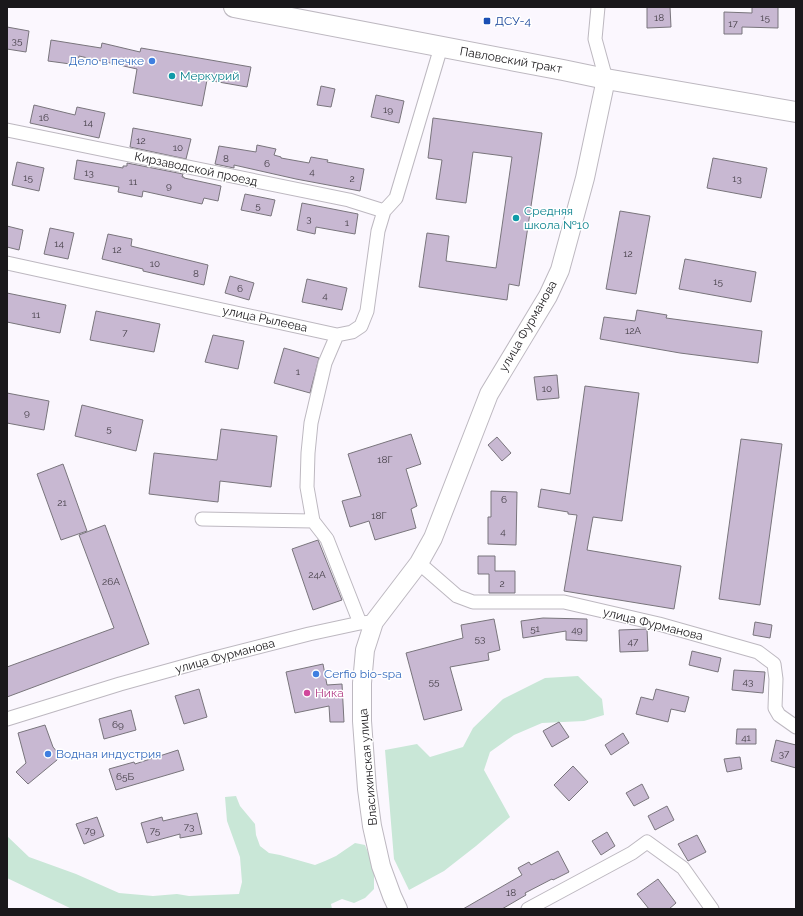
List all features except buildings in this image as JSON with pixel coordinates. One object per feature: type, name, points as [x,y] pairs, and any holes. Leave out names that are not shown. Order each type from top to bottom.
[{"type":"main road","name":"Павловский тракт","points":[[234,7],[606,79],[794,112]]},
{"type":"street","points":[[598,7],[595,39],[606,79]]},
{"type":"street","points":[[367,623],[327,539],[312,521],[307,488],[311,423],[325,363],[337,335],[352,332],[361,326],[367,311],[378,231],[384,211],[396,198],[441,47]]},
{"type":"street","name":"улица Фурманова","points":[[7,719],[120,684],[203,661],[309,634],[367,623],[419,563],[433,538],[490,394],[548,296],[560,270],[585,178],[606,79]]},
{"type":"street","name":"Кирзаводской проезд","points":[[7,130],[349,200],[384,211]]},
{"type":"street","name":"улица Рылеева","points":[[7,263],[337,335]]},
{"type":"street","points":[[202,519],[312,521]]},
{"type":"street","name":"улица Фурманова","points":[[419,563],[457,596],[473,602],[564,602],[659,624],[758,652],[774,664],[776,679],[775,708],[779,715],[796,728]]},
{"type":"street","name":"Власихинская улица","points":[[367,623],[362,683],[362,721],[367,789],[372,826],[381,866],[398,909]]},
{"type":"street","points":[[528,909],[632,853],[647,842],[683,868],[712,909]]},
{"type":"green space","points":[[578,676],[602,699],[604,715],[584,721],[542,723],[514,735],[490,752],[484,770],[510,817],[444,871],[409,890],[394,859],[385,750],[417,744],[430,757],[463,747],[473,728],[503,699],[545,678]]},
{"type":"green space","points":[[236,796],[240,806],[255,824],[256,835],[260,846],[269,853],[315,865],[336,856],[355,843],[365,845],[374,867],[374,889],[365,898],[354,903],[342,899],[331,904],[332,909],[72,909],[7,878],[7,836],[29,857],[76,874],[119,893],[153,896],[177,894],[189,896],[239,894],[242,882],[240,857],[227,821],[225,797]]},
{"type":"place","name":"ДСУ-4","points":[[487,21]]},
{"type":"place","name":"Дело в печке","points":[[152,61]]},
{"type":"place","name":"Меркурий","points":[[172,76]]},
{"type":"place","name":"Средняя школа №10","points":[[516,218]]},
{"type":"place","name":"Cerfio bio-spa","points":[[316,674]]},
{"type":"place","name":"Ника","points":[[307,693]]},
{"type":"place","name":"Водная индустрия","points":[[48,754]]}]
